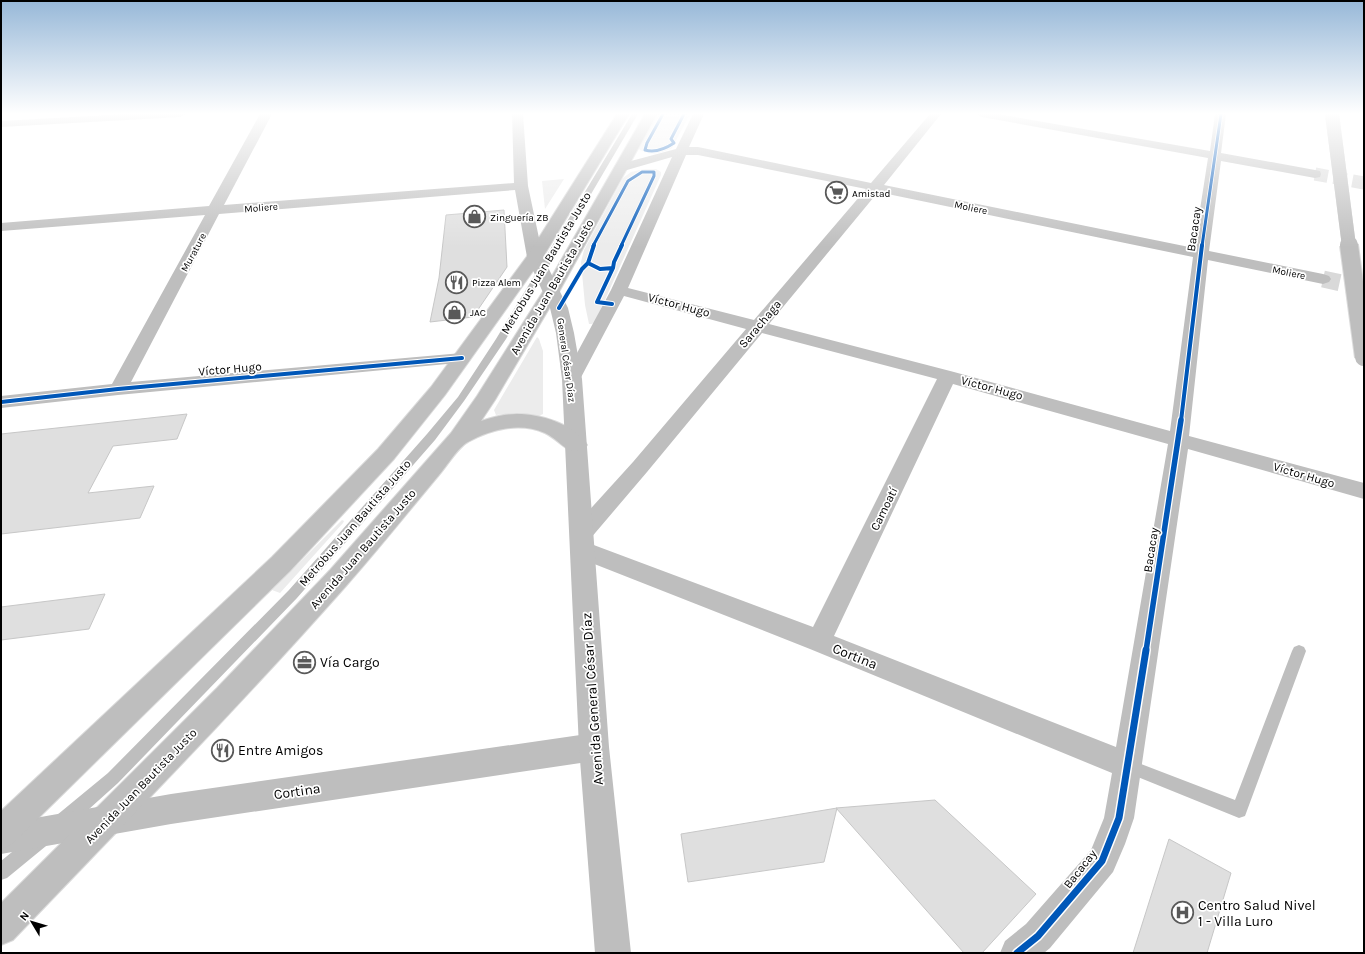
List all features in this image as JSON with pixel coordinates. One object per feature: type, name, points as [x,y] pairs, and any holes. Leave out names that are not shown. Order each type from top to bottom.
[{"type":"main road","points":[[1,833],[281,564],[386,454],[438,391],[462,358],[538,264],[598,159]]},
{"type":"main road","name":"Avenida Juan Bautista Justo","points":[[1,928],[227,697],[340,577],[458,438],[485,400],[552,290],[625,159]]},
{"type":"main road","points":[[1338,159],[1364,357]]},
{"type":"main road","name":"General César Díaz","points":[[538,264],[560,308],[572,379],[576,445]]},
{"type":"main road","points":[[458,438],[501,422],[522,421],[542,424],[554,429],[576,445]]},
{"type":"main road","name":"Avenida General César Díaz","points":[[576,445],[594,747],[613,953]]},
{"type":"street","name":"Murature","points":[[118,390],[242,159]]},
{"type":"street","name":"General César Díaz","points":[[520,159],[521,186],[538,264]]},
{"type":"street","name":"Moliere","points":[[620,168],[655,159]]},
{"type":"street","points":[[572,379],[619,290],[679,159]]},
{"type":"street","name":"Moliere","points":[[735,159],[1323,279]]},
{"type":"street","name":"Sarachaga","points":[[582,541],[640,467],[899,159]]},
{"type":"street","name":"Bacacay","points":[[1016,953],[1038,936],[1102,861],[1110,844],[1118,818],[1178,440],[1201,254],[1215,159]]},
{"type":"street","points":[[1229,159],[1315,174]]},
{"type":"street","name":"Moliere","points":[[1,227],[521,186]]},
{"type":"street","name":"Víctor Hugo","points":[[619,290],[948,376],[1364,492]]},
{"type":"street","name":"Víctor Hugo","points":[[1,402],[462,358]]},
{"type":"street","name":"Camoatí","points":[[819,641],[948,376]]},
{"type":"street","name":"Cortina","points":[[582,541],[819,641],[1127,765]]},
{"type":"street","name":"Cortina","points":[[1,839],[187,807],[594,747]]},
{"type":"lane","name":"Metrobus Juan Bautista Justo","points":[[1,872],[113,778],[293,594],[431,437],[466,392],[538,264],[606,159]]},
{"type":"lane","points":[[1127,765],[1239,810],[1299,651]]},
{"type":"shaded area","points":[[645,169],[656,169],[661,172],[661,175],[595,322],[589,324],[585,305],[581,262],[584,250],[623,178],[631,172]]},
{"type":"shaded area","points":[[564,179],[545,209],[542,181]]},
{"type":"shaded area","points":[[537,337],[543,351],[543,414],[539,416],[516,413],[496,415],[494,410]]},
{"type":"shaded area","points":[[342,520],[344,521],[343,523],[280,593],[272,590]]},
{"type":"building","points":[[504,210],[507,267],[473,317],[430,322],[439,278],[446,215]]},
{"type":"building","points":[[187,414],[177,439],[113,446],[88,493],[154,486],[140,518],[1,534],[1,434]]},
{"type":"building","points":[[105,594],[89,629],[1,640],[1,607]]},
{"type":"building","points":[[935,800],[1036,894],[982,953],[964,953],[836,808]]},
{"type":"building","points":[[837,808],[824,862],[688,882],[681,834]]},
{"type":"building","name":"Centro Salud Nivel 1 - Villa Luro","points":[[1169,839],[1231,873],[1207,953],[1133,953]]},
{"type":"tunnel","points":[[1315,174],[1364,183]]},
{"type":"tunnel","points":[[1323,279],[1364,288]]},
{"type":"cycle path","points":[[1017,953],[1038,936],[1102,861],[1119,818],[1179,440],[1201,254],[1215,159]]},
{"type":"cycle path","points":[[612,304],[597,302],[613,268],[614,262],[654,176],[654,172],[646,171],[638,173],[625,184],[592,249],[588,263],[600,269],[613,268]]},
{"type":"cycle path","points":[[559,308],[582,269],[588,263]]},
{"type":"cycle path","points":[[1,402],[118,389],[462,358]]},
{"type":"place","name":"Amistad","points":[[837,193]]},
{"type":"place","name":"Zinguería ZB","points":[[475,217]]},
{"type":"place","name":"Pizza Alem","points":[[456,282]]},
{"type":"place","name":"JAC","points":[[454,312]]},
{"type":"place","name":"Vía Cargo","points":[[305,662]]},
{"type":"place","name":"Entre Amigos","points":[[223,750]]},
{"type":"place","name":"Centro Salud Nivel 1 - Villa Luro","points":[[1182,913]]}]
